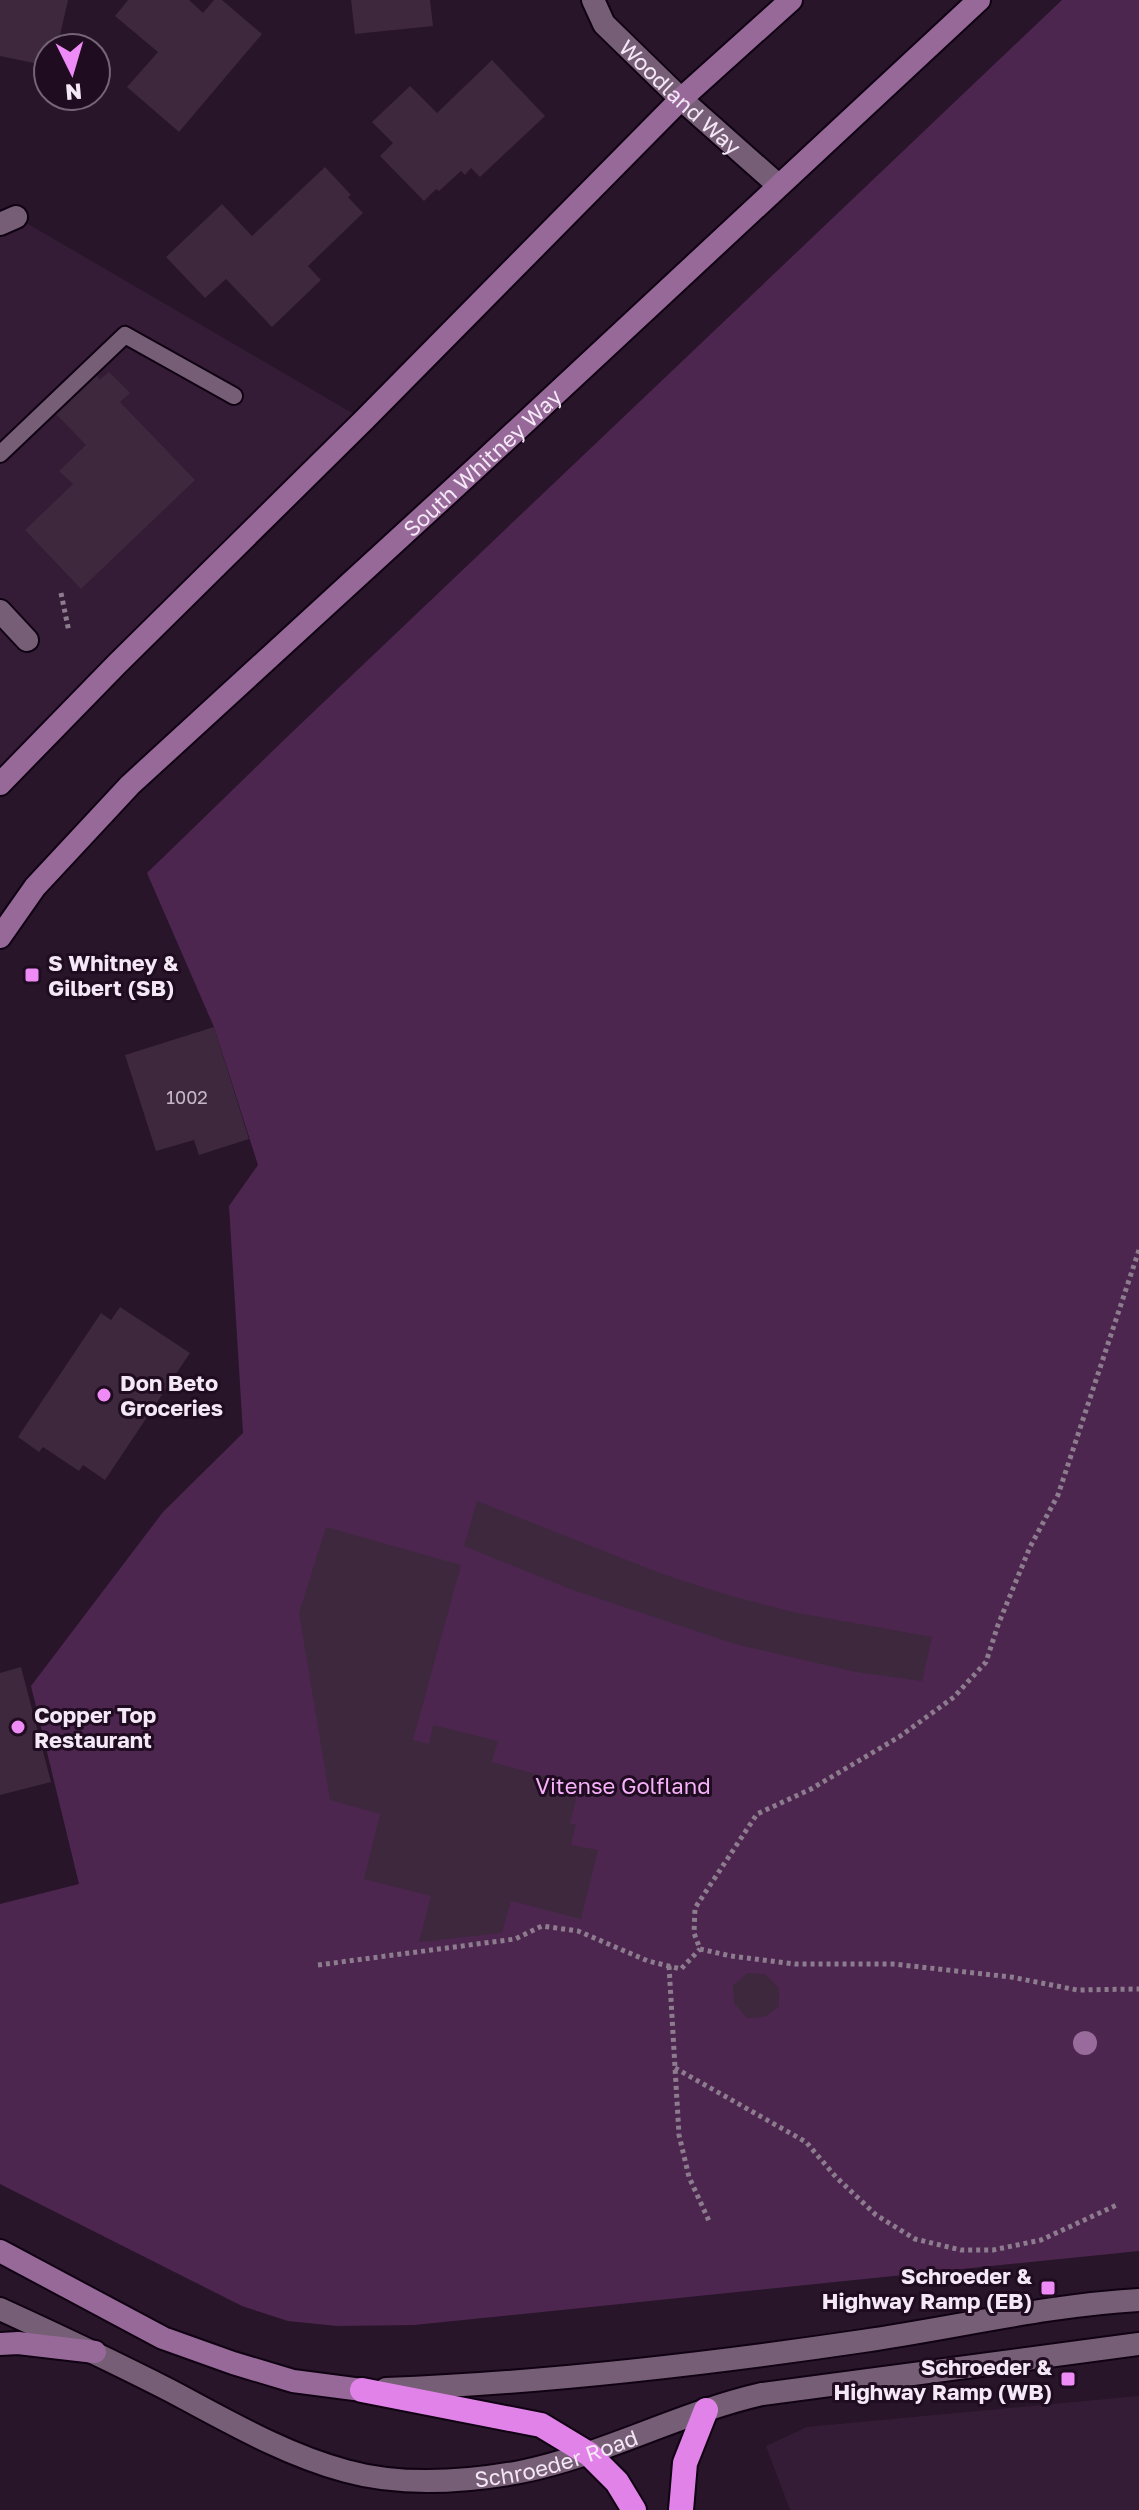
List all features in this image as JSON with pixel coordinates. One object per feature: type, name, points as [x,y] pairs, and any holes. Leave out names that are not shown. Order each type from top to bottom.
[{"type":"highway","points":[[362,2390],[541,2425],[589,2454],[617,2482],[634,2510]]},
{"type":"highway","points":[[681,2510],[685,2463],[706,2410]]},
{"type":"main road","points":[[0,784],[681,99],[791,0]]},
{"type":"main road","name":"South Whitney Way","points":[[0,937],[35,887],[130,785],[466,478],[979,0]]},
{"type":"main road","points":[[0,2251],[163,2338],[293,2381],[362,2390]]},
{"type":"main road","points":[[0,2344],[18,2343],[95,2352]]},
{"type":"street","name":"Woodland Way","points":[[593,0],[604,24],[681,99],[778,185]]},
{"type":"street","points":[[0,611],[27,640]]},
{"type":"street","points":[[362,2390],[461,2385],[718,2360],[1139,2300]]},
{"type":"street","name":"Schroeder Road","points":[[0,2309],[95,2352],[286,2450],[347,2472],[443,2481],[520,2472],[589,2454],[742,2399],[794,2389],[1139,2344]]},
{"type":"lane","points":[[3,445],[125,335],[234,396]]},
{"type":"path","points":[[61,593],[69,632]]},
{"type":"path","points":[[700,1949],[694,1933],[695,1908],[757,1814],[811,1789],[899,1737],[954,1697],[986,1662],[1030,1547],[1058,1495],[1139,1250]]},
{"type":"path","points":[[318,1965],[515,1939],[542,1926],[578,1931],[648,1961],[681,1969],[700,1949]]},
{"type":"path","points":[[700,1949],[795,1964],[908,1965],[1011,1977],[1077,1990],[1139,1989]]},
{"type":"path","points":[[669,1966],[679,2135],[689,2177],[709,2221]]},
{"type":"path","points":[[675,2068],[806,2142],[836,2177],[876,2215],[915,2239],[961,2250],[993,2250],[1041,2240],[1119,2204]]},
{"type":"shaded area","points":[[16,217],[364,420],[0,784],[0,224]]},
{"type":"shaded area","points":[[1139,2396],[1139,2510],[790,2510],[766,2446],[807,2427]]},
{"type":"green space","name":"Vitense Golfland","points":[[1062,0],[1139,0],[1139,2251],[414,2325],[337,2326],[288,2321],[242,2306],[0,2184],[0,1904],[79,1884],[31,1686],[163,1512],[243,1433],[229,1206],[258,1165],[214,1027],[147,873]]},
{"type":"building","points":[[0,0],[68,0],[61,32],[32,32],[32,63],[0,56]]},
{"type":"building","points":[[128,0],[189,0],[203,13],[214,0],[222,0],[262,34],[179,132],[127,87],[158,52],[115,16]]},
{"type":"building","points":[[351,0],[430,0],[433,26],[355,34]]},
{"type":"building","points":[[492,60],[545,116],[480,177],[471,168],[465,175],[461,171],[424,201],[380,156],[393,143],[372,122],[410,86],[437,113]]},
{"type":"building","points":[[325,167],[363,213],[308,266],[321,280],[272,327],[226,279],[205,298],[166,257],[222,204],[252,236]]},
{"type":"building","points":[[109,372],[130,393],[120,402],[195,480],[81,589],[25,530],[73,484],[59,471],[86,445],[56,414],[97,375],[99,380]]},
{"type":"building","points":[[214,1027],[249,1139],[199,1155],[194,1140],[156,1151],[125,1055]]},
{"type":"building","name":"Don Beto Groceries","points":[[120,1307],[190,1353],[105,1480],[83,1465],[79,1471],[43,1447],[39,1452],[18,1437],[101,1313],[111,1320]]},
{"type":"building","points":[[477,1501],[665,1575],[728,1595],[793,1612],[932,1637],[922,1681],[855,1672],[735,1644],[570,1589],[464,1546]]},
{"type":"building","points":[[326,1527],[461,1565],[413,1740],[429,1744],[433,1725],[498,1741],[492,1762],[579,1786],[570,1824],[576,1824],[571,1845],[598,1850],[581,1919],[511,1901],[502,1933],[419,1942],[431,1896],[364,1879],[380,1814],[330,1800],[299,1613]]},
{"type":"building","name":"Copper Top Restaurant","points":[[21,1667],[51,1782],[0,1795],[0,1673]]},
{"type":"building","points":[[748,1973],[765,1974],[779,1988],[779,2006],[765,2017],[747,2018],[734,2003],[733,1985]]},
{"type":"place","name":"S Whitney & Gilbert (SB)","points":[[32,975]]},
{"type":"place","name":"Don Beto Groceries","points":[[104,1395]]},
{"type":"place","name":"Copper Top Restaurant","points":[[18,1727]]},
{"type":"place","name":"Schroeder & Highway Ramp (EB)","points":[[1048,2288]]},
{"type":"place","name":"Schroeder & Highway Ramp (WB)","points":[[1068,2379]]}]
